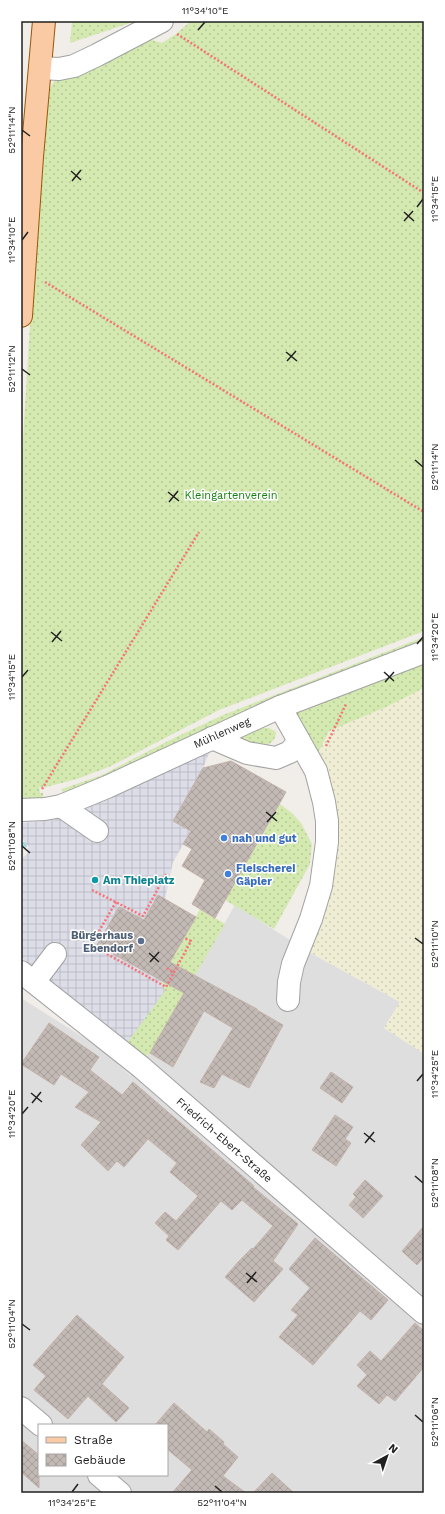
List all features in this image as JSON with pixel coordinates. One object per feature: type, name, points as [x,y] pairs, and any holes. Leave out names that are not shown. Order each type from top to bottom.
[{"type":"main road","points":[[21,316],[44,21]]},
{"type":"street","points":[[40,68],[59,69],[74,66],[161,22]]},
{"type":"street","name":"Mühlenweg","points":[[21,810],[46,809],[61,806],[280,707],[424,652]]},
{"type":"street","points":[[280,707],[316,771],[327,821],[327,842],[324,868],[316,905],[291,973],[288,1000]]},
{"type":"street","points":[[212,738],[246,753],[276,758],[290,752],[299,741]]},
{"type":"street","points":[[61,806],[96,831]]},
{"type":"street","points":[[27,977],[55,954]]},
{"type":"street","name":"Friedrich-Ebert-Straße","points":[[27,977],[141,1067],[424,1313]]},
{"type":"street","points":[[21,1408],[40,1424]]},
{"type":"street","points":[[100,1476],[120,1493]]},
{"type":"path","points":[[161,22],[176,34],[424,193]]},
{"type":"path","points":[[48,284],[424,512]]},
{"type":"path","points":[[42,788],[199,532]]},
{"type":"path","points":[[316,771],[346,703]]},
{"type":"path","points":[[92,890],[143,918],[166,874]]},
{"type":"path","points":[[116,902],[91,945],[166,987],[191,941],[184,938]]},
{"type":"path","points":[[167,968],[174,973]]},
{"type":"shaded area","points":[[424,688],[424,1054],[384,1028],[400,1002],[307,951],[331,876],[317,755],[329,731],[386,707]]},
{"type":"shaded area","name":"Am Thieplatz","points":[[210,751],[203,768],[173,821],[191,831],[173,862],[165,899],[147,931],[115,913],[97,944],[161,980],[165,991],[127,1043],[54,988],[21,957],[21,859],[27,854],[29,847],[21,837],[21,823],[54,820],[100,796]]},
{"type":"shaded area","points":[[235,905],[307,951],[400,1002],[384,1028],[424,1053],[424,1493],[21,1493],[21,998],[97,1046],[131,1076],[150,1053]]},
{"type":"green space","points":[[72,21],[136,21],[70,43]]},
{"type":"green space","name":"Kleingartenverein","points":[[191,21],[424,21],[424,631],[219,710],[111,766],[77,779],[42,788],[39,787],[40,793],[43,793],[42,799],[21,801],[21,473],[32,291],[47,97],[52,84],[61,75],[142,37],[162,43],[176,34]]},
{"type":"green space","points":[[424,637],[424,645],[64,795],[62,789],[102,775],[223,715]]},
{"type":"green space","points":[[424,658],[424,688],[386,707],[329,731],[317,755],[293,712]]},
{"type":"green space","points":[[253,728],[269,728],[276,732],[275,737],[267,746],[236,741],[236,734]]},
{"type":"green space","points":[[280,804],[292,813],[301,823],[312,844],[310,864],[274,929],[225,900]]},
{"type":"green space","points":[[200,909],[225,924],[150,1053],[143,1059],[51,982],[161,979]]},
{"type":"building","name":"nah und gut","points":[[231,761],[286,792],[215,918],[192,904],[205,880],[182,866],[192,849],[183,844],[191,831],[173,821],[203,768]]},
{"type":"building","points":[[158,895],[196,917],[170,962],[257,1009],[283,1025],[249,1088],[222,1074],[214,1088],[200,1082],[233,1028],[204,1011],[173,1067],[150,1053],[184,993],[97,945],[119,907],[144,920]]},
{"type":"building","points":[[49,1023],[99,1057],[90,1070],[122,1095],[133,1082],[254,1186],[253,1187],[298,1224],[273,1261],[283,1269],[254,1302],[225,1277],[273,1226],[242,1200],[232,1210],[221,1201],[178,1250],[166,1240],[169,1236],[155,1223],[165,1212],[176,1221],[198,1196],[170,1172],[177,1163],[148,1139],[124,1167],[117,1161],[108,1171],[81,1145],[101,1122],[75,1107],[89,1092],[61,1074],[54,1085],[21,1064]]},
{"type":"building","points":[[331,1072],[353,1087],[342,1103],[320,1088]]},
{"type":"building","points":[[335,1115],[353,1127],[345,1139],[351,1143],[336,1166],[312,1150]]},
{"type":"building","points":[[365,1180],[383,1196],[363,1218],[349,1205],[356,1197],[353,1194]]},
{"type":"building","points":[[424,1226],[424,1257],[417,1265],[402,1251]]},
{"type":"building","points":[[315,1238],[388,1300],[371,1320],[360,1311],[313,1365],[279,1337],[298,1315],[291,1310],[310,1288],[289,1269]]},
{"type":"building","points":[[77,1315],[124,1357],[102,1384],[129,1408],[116,1422],[88,1396],[68,1419],[34,1390],[46,1376],[33,1365]]},
{"type":"building","points":[[415,1323],[424,1331],[424,1367],[395,1401],[387,1395],[379,1404],[357,1386],[367,1375],[357,1365],[370,1351],[381,1361]]},
{"type":"building","points":[[174,1403],[207,1432],[209,1429],[238,1457],[223,1476],[246,1493],[172,1493],[192,1470],[168,1450],[168,1424],[156,1424]]},
{"type":"building","points":[[21,1440],[38,1454],[39,1488],[21,1472]]},
{"type":"building","points":[[272,1473],[294,1493],[253,1493]]},
{"type":"place","name":"nah und gut","points":[[224,838]]},
{"type":"place","name":"Fleischerei Gäpler","points":[[228,874]]},
{"type":"place","name":"Am Thieplatz","points":[[95,880]]},
{"type":"place","name":"Bürgerhaus Ebendorf","points":[[141,941]]}]
